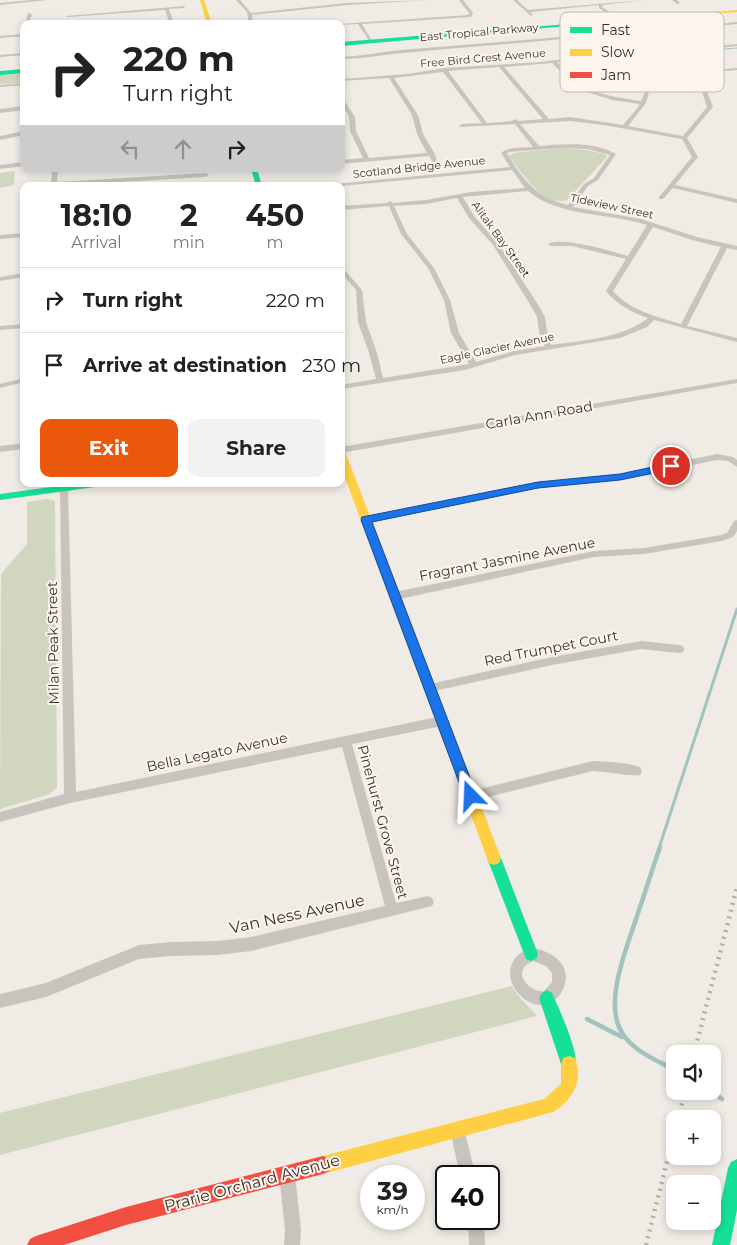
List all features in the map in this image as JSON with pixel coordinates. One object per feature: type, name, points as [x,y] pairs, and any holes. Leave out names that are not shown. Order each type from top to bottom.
[{"type":"street","points":[[0,4],[46,0]]},
{"type":"street","points":[[202,0],[209,20]]},
{"type":"street","points":[[238,0],[250,14],[251,20]]},
{"type":"street","points":[[250,14],[347,4],[427,0]]},
{"type":"street","points":[[345,24],[470,15],[471,13],[461,0]]},
{"type":"street","points":[[515,0],[531,16]]},
{"type":"street","points":[[567,0],[575,7]]},
{"type":"street","points":[[526,11],[643,0]]},
{"type":"street","points":[[601,5],[600,7],[608,12]]},
{"type":"street","points":[[68,16],[184,7]]},
{"type":"street","points":[[167,8],[171,20]]},
{"type":"street","name":"East Tropical Parkway","points":[[701,12],[737,9]]},
{"type":"street","name":"East Tropical Parkway","points":[[712,12],[737,9]]},
{"type":"street","points":[[28,20],[30,14]]},
{"type":"street","points":[[82,15],[83,20]]},
{"type":"street","points":[[359,23],[369,40]]},
{"type":"street","name":"East Tropical Parkway","points":[[345,43],[560,24]]},
{"type":"street","points":[[724,25],[737,24]]},
{"type":"street","points":[[0,37],[20,35]]},
{"type":"street","points":[[345,58],[560,38]]},
{"type":"street","name":"East Tropical Parkway","points":[[345,40],[369,40]]},
{"type":"street","points":[[724,46],[737,45]]},
{"type":"street","points":[[0,56],[20,54]]},
{"type":"street","name":"Free Bird Crest Avenue","points":[[345,80],[560,60]]},
{"type":"street","points":[[553,61],[560,68]]},
{"type":"street","points":[[501,66],[547,120]]},
{"type":"street","points":[[0,69],[20,67]]},
{"type":"street","points":[[724,70],[737,69]]},
{"type":"street","points":[[444,70],[485,124]]},
{"type":"street","points":[[0,73],[20,71]]},
{"type":"street","points":[[391,77],[418,121],[420,134],[435,162]]},
{"type":"street","points":[[0,86],[20,84]]},
{"type":"street","points":[[592,92],[603,96],[643,103]]},
{"type":"street","points":[[625,126],[643,103],[647,92]]},
{"type":"street","points":[[684,138],[710,107],[705,92]]},
{"type":"street","points":[[345,104],[352,117],[352,131],[367,160]]},
{"type":"street","points":[[0,110],[20,108]]},
{"type":"street","points":[[515,121],[537,148],[585,147],[614,154],[596,179],[586,185],[570,207]]},
{"type":"street","points":[[462,126],[515,121],[588,121],[625,126],[684,138],[695,157],[660,198]]},
{"type":"street","points":[[0,138],[20,135]]},
{"type":"street","name":"Tideview Street","points":[[537,148],[504,153],[530,188],[546,200],[651,224],[680,234],[737,248]]},
{"type":"street","points":[[345,162],[432,154]]},
{"type":"street","points":[[0,167],[20,164]]},
{"type":"street","name":"Scotland Bridge Avenue","points":[[345,184],[514,168]]},
{"type":"street","points":[[129,179],[130,172]]},
{"type":"street","points":[[92,182],[206,174]]},
{"type":"street","points":[[672,186],[737,201]]},
{"type":"street","points":[[345,208],[426,202],[459,196],[530,188]]},
{"type":"street","name":"Alitak Bay Street","points":[[459,196],[471,217],[496,244],[535,306],[541,317],[544,338],[549,347]]},
{"type":"street","points":[[390,204],[404,234],[431,268],[447,300],[455,333],[474,366]]},
{"type":"street","points":[[651,224],[609,290],[610,293],[628,306],[653,318],[737,340]]},
{"type":"street","points":[[0,237],[20,235]]},
{"type":"street","points":[[551,244],[572,244],[630,258]]},
{"type":"street","points":[[684,327],[725,245]]},
{"type":"street","points":[[345,273],[359,290],[362,322],[380,381]]},
{"type":"street","points":[[0,279],[20,276]]},
{"type":"street","name":"Eagle Glacier Avenue","points":[[345,386],[410,378],[474,366],[514,353],[620,336],[644,325],[653,318]]},
{"type":"street","points":[[0,328],[20,326]]},
{"type":"street","points":[[0,386],[20,381]]},
{"type":"street","name":"Carla Ann Road","points":[[345,451],[737,381]]},
{"type":"street","points":[[0,449],[20,446]]},
{"type":"street","points":[[366,520],[538,485],[620,477],[717,457],[734,461]]},
{"type":"street","points":[[345,463],[531,954]]},
{"type":"street","points":[[0,497],[72,487]]},
{"type":"street","name":"Milan Peak Street","points":[[64,488],[70,798]]},
{"type":"street","name":"Fragrant Jasmine Avenue","points":[[395,596],[594,554],[644,551],[722,538],[730,535],[737,523]]},
{"type":"street","name":"Red Trumpet Court","points":[[430,688],[552,661],[640,645],[679,648]]},
{"type":"street","name":"Bella Legato Avenue","points":[[0,817],[70,798],[442,721]]},
{"type":"street","name":"Pinehurst Grove Street","points":[[346,741],[392,910]]},
{"type":"street","points":[[471,796],[593,766],[636,771]]},
{"type":"street","name":"Van Ness Avenue","points":[[0,1001],[46,990],[138,952],[236,946],[428,902]]},
{"type":"street","points":[[531,954],[548,958],[558,971],[559,981],[557,988],[547,998],[530,996],[519,985],[516,969],[524,957],[531,954]]},
{"type":"street","name":"Prarie Orchard Avenue","points":[[36,1245],[126,1216],[547,1106],[561,1098],[568,1090],[570,1077],[565,1053],[547,998]]},
{"type":"street","points":[[456,1130],[465,1165]]},
{"type":"street","points":[[721,1245],[737,1168]]},
{"type":"street","points":[[287,1174],[293,1230],[292,1245]]},
{"type":"street","points":[[476,1230],[477,1245]]},
{"type":"green space","points":[[20,73],[20,83],[0,84],[0,75]]},
{"type":"green space","points":[[562,148],[586,150],[605,154],[607,157],[567,200],[558,201],[541,193],[526,179],[509,156],[514,153]]},
{"type":"green space","points":[[14,171],[14,185],[0,188],[0,173]]},
{"type":"green space","points":[[48,499],[55,501],[57,787],[50,794],[0,809],[1,574],[27,544],[27,502]]},
{"type":"green space","points":[[512,986],[520,998],[537,1016],[0,1155],[0,1113]]},
{"type":"waterway","points":[[724,49],[737,48]]},
{"type":"waterway","points":[[659,848],[737,609]]},
{"type":"waterway","points":[[660,847],[623,959],[616,991],[615,1006],[617,1020],[622,1033],[627,1039],[646,1055],[666,1065]]},
{"type":"waterway","points":[[587,1019],[622,1037]]},
{"type":"railway","points":[[696,1045],[737,887]]},
{"type":"railway","points":[[680,1110],[683,1100]]},
{"type":"railway","points":[[646,1245],[666,1165]]},
{"type":"traffic: fast","points":[[345,44],[560,26]]},
{"type":"traffic: fast","points":[[0,73],[20,71]]},
{"type":"traffic: fast","points":[[255,172],[258,182]]},
{"type":"traffic: fast","points":[[0,497],[73,487]]},
{"type":"traffic: fast","points":[[494,858],[531,954]]},
{"type":"traffic: fast","points":[[547,998],[564,1044],[569,1064]]},
{"type":"traffic: fast","points":[[721,1245],[737,1168]]},
{"type":"traffic: slow","points":[[202,0],[209,20]]},
{"type":"traffic: slow","points":[[724,12],[737,11]]},
{"type":"traffic: slow","points":[[345,465],[494,858]]},
{"type":"traffic: slow","points":[[323,1165],[547,1106],[567,1090],[570,1079],[569,1064]]},
{"type":"traffic: jam","points":[[36,1245],[126,1216],[323,1165]]},
{"type":"route","points":[[471,796],[366,520],[538,485],[620,477],[671,466]]}]
